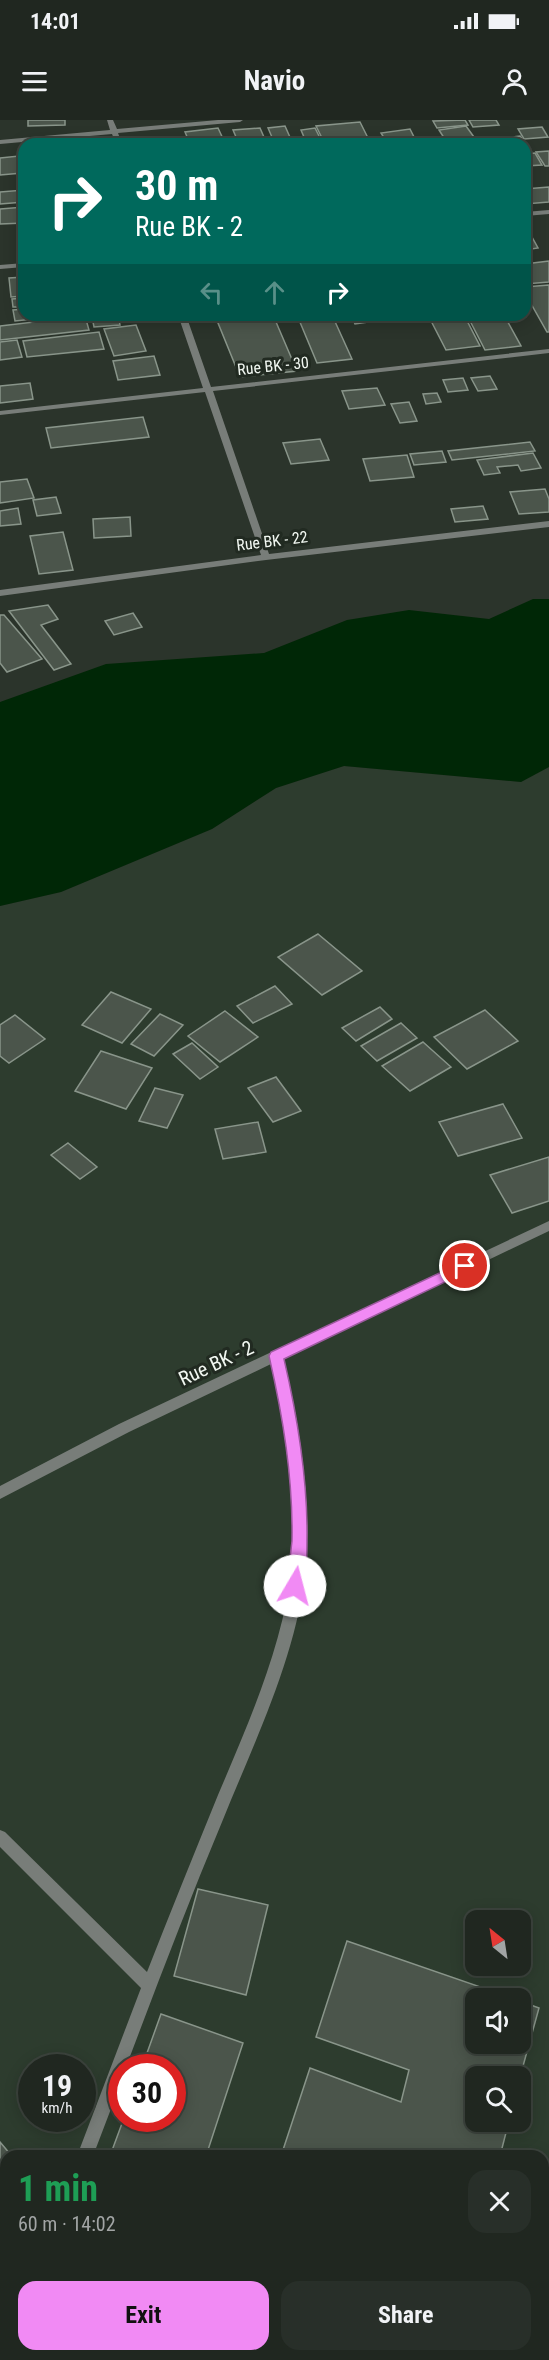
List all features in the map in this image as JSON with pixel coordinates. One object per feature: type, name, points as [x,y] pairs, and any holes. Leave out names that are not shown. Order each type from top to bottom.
[{"type":"street","points":[[110,120],[118,138]]},
{"type":"street","points":[[42,138],[240,120]]},
{"type":"street","points":[[0,142],[18,140]]},
{"type":"street","points":[[531,214],[549,212]]},
{"type":"street","points":[[0,267],[18,266]]},
{"type":"street","points":[[184,321],[266,557]]},
{"type":"street","name":"Rue BK - 30","points":[[0,413],[549,351]]},
{"type":"street","name":"Rue BK - 22","points":[[0,593],[266,557],[549,524]]},
{"type":"street","name":"Rue BK - 2","points":[[0,1493],[124,1428],[549,1226]]},
{"type":"street","points":[[87,2150],[149,1985],[261,1704],[287,1625],[299,1567],[300,1504],[291,1423],[276,1356]]},
{"type":"street","points":[[0,1837],[149,1985]]},
{"type":"shaded area","points":[[533,599],[549,599],[549,767],[521,782],[344,766],[276,788],[212,829],[61,892],[0,906],[0,702],[106,664],[264,653],[347,620],[409,610],[489,619]]},
{"type":"shaded area","points":[[344,766],[521,782],[549,767],[549,2150],[0,2150],[0,906],[61,892],[212,829],[276,788]]},
{"type":"building","points":[[28,120],[65,120],[65,125],[28,126]]},
{"type":"building","points":[[465,120],[468,125],[437,128],[433,121]]},
{"type":"building","points":[[469,120],[496,120],[499,125],[473,127]]},
{"type":"building","points":[[360,122],[368,138],[322,138],[316,126]]},
{"type":"building","points":[[285,126],[290,138],[272,138],[268,128]]},
{"type":"building","points":[[466,126],[475,138],[444,138],[439,130]]},
{"type":"building","points":[[542,127],[548,137],[523,138],[518,129]]},
{"type":"building","points":[[218,128],[223,138],[188,138],[185,132]]},
{"type":"building","points":[[260,128],[264,138],[236,138],[233,130]]},
{"type":"building","points":[[315,128],[320,138],[304,138],[301,130]]},
{"type":"building","points":[[410,129],[414,137],[384,138],[381,133]]},
{"type":"building","points":[[549,151],[549,166],[545,166],[536,152]]},
{"type":"building","points":[[531,153],[535,153],[542,165],[531,166]]},
{"type":"building","points":[[18,156],[18,173],[0,175],[0,158]]},
{"type":"building","points":[[549,187],[549,202],[531,204],[531,188]]},
{"type":"building","points":[[18,190],[18,202],[0,204],[0,192]]},
{"type":"building","points":[[18,208],[18,223],[0,224],[0,209]]},
{"type":"building","points":[[531,235],[538,248],[531,249]]},
{"type":"building","points":[[549,261],[549,282],[531,284],[531,263]]},
{"type":"building","points":[[18,277],[18,296],[11,297],[9,278]]},
{"type":"building","points":[[549,285],[549,332],[531,304],[531,286]]},
{"type":"building","points":[[18,298],[18,307],[13,307],[12,299]]},
{"type":"building","points":[[13,310],[18,310],[18,321],[15,321]]},
{"type":"building","points":[[42,321],[86,321],[89,330],[0,340],[0,326]]},
{"type":"building","points":[[93,321],[119,321],[120,325],[94,327]]},
{"type":"building","points":[[217,321],[276,321],[297,371],[240,377]]},
{"type":"building","points":[[300,321],[335,321],[352,359],[317,363]]},
{"type":"building","points":[[354,321],[376,321],[355,324]]},
{"type":"building","points":[[431,321],[467,321],[480,346],[446,350]]},
{"type":"building","points":[[470,321],[507,321],[521,346],[485,350]]},
{"type":"building","points":[[136,325],[146,351],[114,356],[104,329]]},
{"type":"building","points":[[99,332],[104,349],[27,357],[23,341]]},
{"type":"building","points":[[17,340],[22,357],[0,360],[0,342]]},
{"type":"building","points":[[154,356],[160,375],[118,380],[113,361]]},
{"type":"building","points":[[490,376],[497,389],[478,391],[471,378]]},
{"type":"building","points":[[463,378],[468,390],[448,392],[443,380]]},
{"type":"building","points":[[30,383],[33,399],[0,403],[0,386]]},
{"type":"building","points":[[377,388],[385,405],[349,409],[342,391]]},
{"type":"building","points":[[437,393],[441,402],[426,404],[423,394]]},
{"type":"building","points":[[409,402],[417,421],[400,423],[391,404]]},
{"type":"building","points":[[143,417],[149,437],[51,448],[46,428]]},
{"type":"building","points":[[320,439],[329,460],[291,464],[283,443]]},
{"type":"building","points":[[530,442],[535,451],[452,460],[448,451]]},
{"type":"building","points":[[442,451],[446,462],[414,465],[410,454]]},
{"type":"building","points":[[533,453],[541,468],[521,471],[518,465],[497,467],[500,473],[484,475],[477,460]]},
{"type":"building","points":[[407,455],[414,477],[370,481],[363,459]]},
{"type":"building","points":[[27,479],[34,498],[0,503],[0,482]]},
{"type":"building","points":[[545,489],[549,499],[549,512],[519,514],[510,492]]},
{"type":"building","points":[[56,497],[61,513],[37,516],[33,500]]},
{"type":"building","points":[[483,506],[488,519],[455,522],[451,509]]},
{"type":"building","points":[[18,508],[21,524],[0,526],[0,511]]},
{"type":"building","points":[[130,517],[131,536],[94,538],[93,519]]},
{"type":"building","points":[[63,532],[73,570],[39,574],[30,536]]},
{"type":"building","points":[[48,605],[58,619],[41,625],[71,664],[54,670],[9,611]]},
{"type":"building","points":[[133,613],[142,627],[114,635],[105,621]]},
{"type":"building","points":[[0,615],[4,615],[42,659],[7,672],[0,663]]},
{"type":"building","points":[[318,934],[362,971],[322,995],[278,957]]},
{"type":"building","points":[[275,986],[292,1004],[253,1023],[237,1006]]},
{"type":"building","points":[[111,992],[151,1009],[122,1043],[82,1025]]},
{"type":"building","points":[[380,1007],[392,1019],[356,1041],[342,1028]]},
{"type":"building","points":[[485,1010],[518,1041],[467,1069],[434,1037]]},
{"type":"building","points":[[225,1011],[258,1037],[220,1062],[188,1036]]},
{"type":"building","points":[[160,1014],[183,1025],[154,1056],[131,1044]]},
{"type":"building","points":[[15,1015],[45,1039],[9,1063],[0,1056],[0,1025]]},
{"type":"building","points":[[401,1023],[417,1038],[377,1061],[361,1046]]},
{"type":"building","points":[[423,1042],[451,1067],[410,1091],[382,1066]]},
{"type":"building","points":[[192,1043],[218,1067],[200,1079],[173,1054]]},
{"type":"building","points":[[101,1051],[152,1068],[126,1109],[75,1091]]},
{"type":"building","points":[[276,1077],[301,1111],[273,1122],[248,1088]]},
{"type":"building","points":[[155,1088],[183,1095],[167,1128],[139,1121]]},
{"type":"building","points":[[503,1104],[522,1138],[458,1156],[439,1122]]},
{"type":"building","points":[[258,1122],[266,1152],[223,1159],[215,1129]]},
{"type":"building","points":[[68,1143],[97,1167],[80,1179],[51,1155]]},
{"type":"building","points":[[549,1157],[549,1201],[512,1213],[490,1175]]},
{"type":"building","points":[[198,1889],[268,1905],[246,1995],[174,1976]]},
{"type":"building","points":[[347,1941],[483,1988],[465,1988],[465,2054],[526,2054],[523,2066],[465,2066],[465,2132],[506,2132],[502,2150],[283,2150],[310,2068],[401,2102],[409,2070],[316,2037]]},
{"type":"building","points":[[531,2005],[539,2008],[531,2037]]},
{"type":"building","points":[[161,2014],[243,2043],[208,2150],[112,2150],[119,2132],[186,2132],[186,2054],[147,2054]]},
{"type":"building","points":[[0,2142],[7,2150],[0,2150]]},
{"type":"route","points":[[295,1586],[299,1567],[300,1504],[291,1423],[276,1356],[465,1266]]}]
